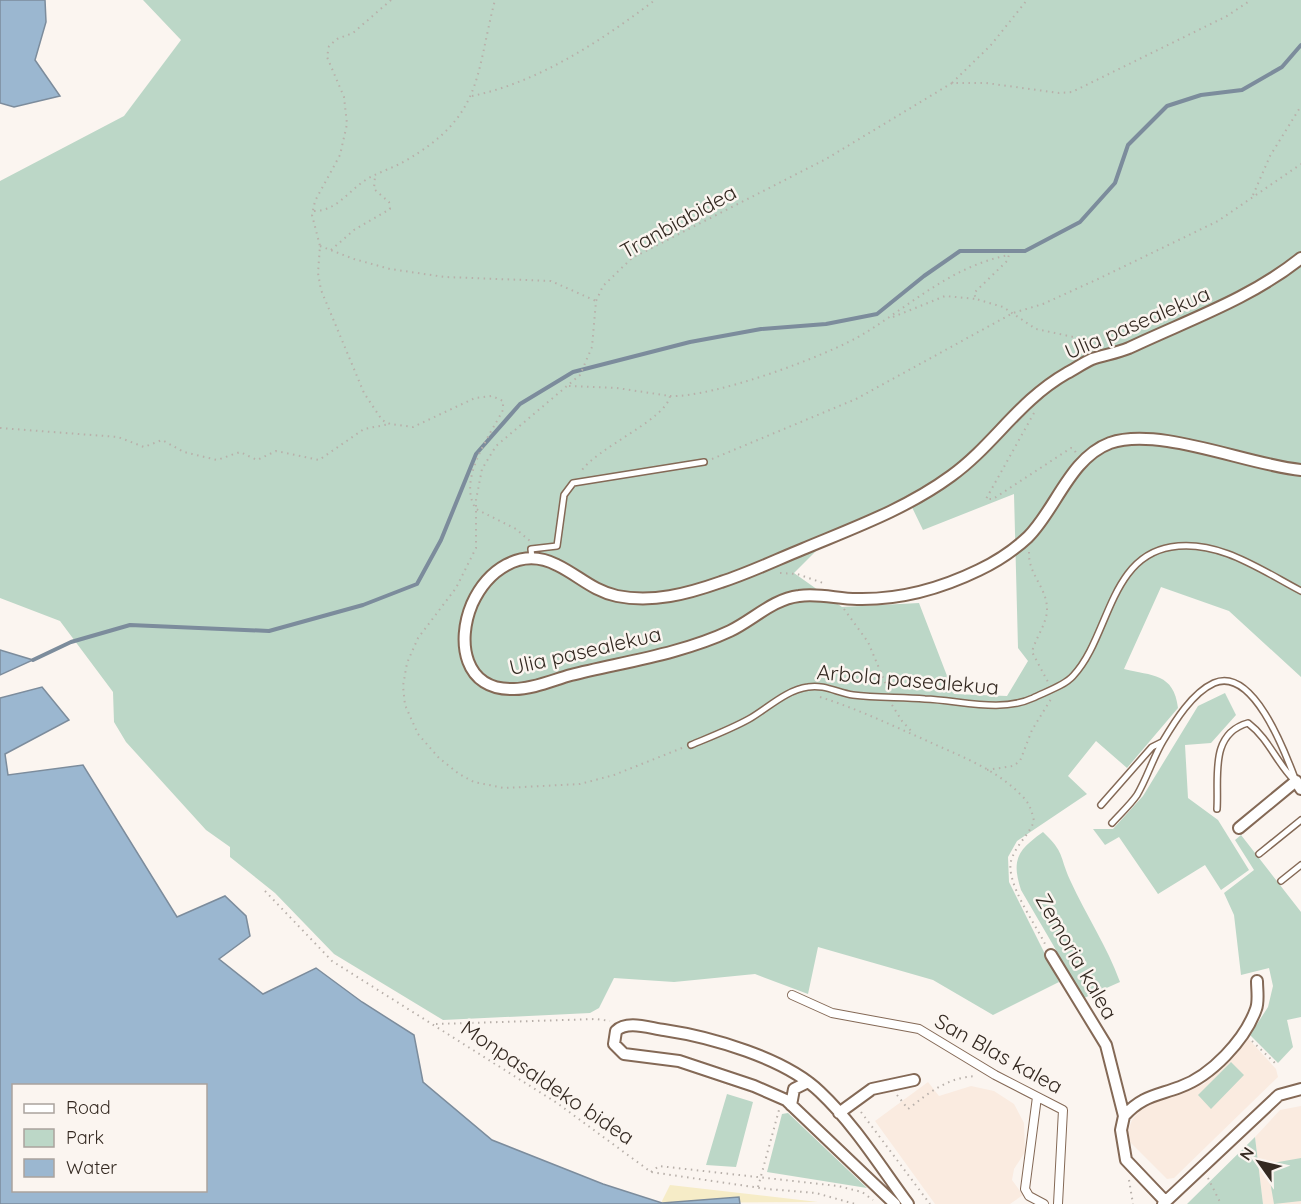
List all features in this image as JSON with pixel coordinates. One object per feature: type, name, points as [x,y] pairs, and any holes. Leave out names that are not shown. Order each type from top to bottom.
[{"type":"street","name":"Ulia pasealekua","points":[[1301,258],[1247,296],[1160,332],[1124,350],[1090,360],[1041,388],[956,473],[919,498],[729,580],[661,599],[637,598],[601,592],[550,561],[532,554],[509,562],[493,572],[470,608],[463,639],[464,655],[482,680],[511,690],[689,645],[729,631],[782,601],[799,596],[859,599],[904,595],[941,587],[984,568],[1028,537],[1088,456],[1110,443],[1143,438],[1301,470]]},
{"type":"street","points":[[1239,828],[1299,784]]},
{"type":"street","name":"Zemoria kalea","points":[[1051,955],[1106,1045],[1124,1116],[1121,1130],[1126,1160],[1164,1203]]},
{"type":"street","points":[[1124,1116],[1136,1102],[1182,1086],[1206,1073],[1222,1058],[1241,1035],[1257,1007],[1257,981]]},
{"type":"street","name":"San Blas kalea","points":[[792,995],[832,1013],[919,1029],[995,1075],[1063,1110],[1058,1204]]},
{"type":"street","points":[[895,1204],[786,1101],[754,1086],[679,1061],[624,1054],[614,1044],[613,1038],[620,1027],[627,1025],[682,1033],[733,1048],[787,1068],[808,1082],[840,1113],[906,1204]]},
{"type":"street","points":[[840,1113],[872,1089],[914,1080]]},
{"type":"street","points":[[786,1101],[794,1089],[808,1082]]},
{"type":"street","points":[[1164,1203],[1279,1095],[1301,1089]]},
{"type":"street","points":[[1037,1097],[1025,1190],[1029,1196],[1044,1204]]},
{"type":"lane","points":[[532,554],[557,546],[564,495],[573,483],[704,462]]},
{"type":"lane","name":"Arbola pasealekua","points":[[691,745],[735,726],[790,692],[810,686],[851,695],[1010,705],[1029,700],[1072,677],[1097,638],[1120,583],[1142,560],[1156,551],[1192,545],[1226,552],[1301,591]]},
{"type":"lane","points":[[1113,823],[1137,795],[1162,742],[1196,695],[1215,683],[1226,681],[1252,696],[1263,708],[1299,784]]},
{"type":"lane","points":[[1217,809],[1219,752],[1224,738],[1236,727],[1248,723],[1262,733],[1284,770],[1299,784]]},
{"type":"lane","points":[[1101,805],[1152,747],[1162,742]]},
{"type":"lane","points":[[1259,854],[1301,820]]},
{"type":"lane","points":[[1281,881],[1301,865]]},
{"type":"path","points":[[390,424],[375,411],[364,393],[321,290],[318,273],[321,246],[312,219],[315,201],[340,155],[347,124],[344,97],[327,57],[329,46],[337,39],[353,33],[391,0]]},
{"type":"path","points":[[314,211],[331,209],[375,176],[405,161],[450,128],[472,96],[495,0]]},
{"type":"path","points":[[472,96],[532,77],[592,43],[655,0]]},
{"type":"path","name":"Tranbiabidea","points":[[691,745],[614,775],[580,784],[513,788],[474,782],[459,774],[418,734],[405,705],[403,686],[407,663],[418,638],[467,570],[476,548],[476,509],[483,469],[496,446],[580,375],[592,347],[596,301],[603,286],[632,258],[826,159],[952,83],[991,45],[1027,0]]},
{"type":"path","points":[[952,83],[986,83],[1059,93],[1072,92],[1227,16],[1251,0]]},
{"type":"path","points":[[1251,198],[1270,156],[1301,106]]},
{"type":"path","points":[[704,462],[856,399],[1013,313],[1043,304],[1218,221],[1301,164]]},
{"type":"path","points":[[330,250],[354,230],[390,209],[389,202],[374,189],[375,176]]},
{"type":"path","points":[[321,246],[390,269],[445,277],[551,281],[596,301]]},
{"type":"path","points":[[569,386],[617,388],[684,397],[773,372],[844,346],[949,276],[1009,255],[1007,261],[974,293],[976,299]]},
{"type":"path","points":[[882,322],[921,303],[945,296],[976,299],[1013,313],[1036,330],[1098,341],[1124,350]]},
{"type":"path","points":[[573,483],[584,467],[656,414],[669,402],[670,396]]},
{"type":"path","points":[[0,428],[118,438],[144,447],[162,440],[184,452],[217,460],[240,452],[257,460],[276,451],[319,460],[364,429],[390,424],[413,427],[475,398],[500,398],[503,401],[503,410],[471,476],[468,490],[476,509],[530,539],[532,554]]},
{"type":"path","points":[[1035,410],[1029,426],[986,499],[993,499],[1071,448],[1076,453],[1074,473]]},
{"type":"path","points":[[819,696],[917,737],[987,770],[1013,766],[1022,757],[1032,730],[1050,704],[1051,689],[1032,652],[1047,612],[1042,585],[1030,568],[1029,561],[1031,542],[1038,524]]},
{"type":"path","points":[[798,574],[813,579]]},
{"type":"path","points":[[843,609],[868,642],[886,683]]},
{"type":"path","points":[[891,704],[902,722],[917,737]]},
{"type":"path","name":"Zemoria kalea","points":[[987,770],[1024,798],[1032,810],[1034,821],[1016,850],[1010,870],[1019,895],[1051,955]]},
{"type":"path","name":"Monpasaldeko bidea","points":[[265,891],[332,961],[436,1024],[557,1103],[651,1172],[758,1188],[816,1193],[855,1204]]},
{"type":"path","points":[[436,1024],[596,1019],[627,1025]]},
{"type":"path","points":[[1248,1037],[1277,1065]]},
{"type":"path","points":[[889,1086],[908,1109],[936,1087],[961,1077],[995,1075]]},
{"type":"path","points":[[758,1188],[786,1101]]},
{"type":"path","points":[[855,1102],[930,1204]]},
{"type":"path","points":[[651,1172],[659,1166],[838,1186],[862,1192],[878,1204]]},
{"type":"path","points":[[1201,1168],[1221,1204]]},
{"type":"shaded area","points":[[1246,1036],[1276,1069],[1278,1077],[1174,1178],[1167,1179],[1130,1142],[1128,1131],[1132,1120],[1141,1109],[1153,1101],[1204,1084],[1230,1059]]},
{"type":"shaded area","points":[[928,1082],[939,1096],[971,1086],[994,1091],[1014,1104],[1024,1123],[1025,1152],[1014,1169],[1012,1180],[1023,1195],[1010,1204],[935,1204],[875,1121]]},
{"type":"shaded area","points":[[1301,1106],[1301,1204],[1263,1204],[1255,1137],[1280,1110]]},
{"type":"green space","points":[[143,0],[1301,0],[1301,677],[1229,611],[1161,587],[1124,669],[1152,675],[1167,682],[1176,697],[1178,708],[1127,768],[1096,741],[1068,776],[1087,794],[1017,841],[1008,857],[1009,882],[1059,982],[993,1015],[933,980],[818,947],[808,994],[755,974],[674,982],[614,978],[599,1008],[590,1013],[443,1020],[334,954],[275,893],[230,857],[230,847],[206,830],[126,742],[114,722],[113,692],[60,621],[0,598],[0,181],[124,116],[181,40]],"holes":[[[1014,494],[1018,648],[1028,661],[1007,696],[954,694],[919,603],[842,607],[794,573],[821,546],[908,499],[923,530]]]},
{"type":"green space","points":[[1225,693],[1236,715],[1211,743],[1185,745],[1188,798],[1218,820],[1249,870],[1221,890],[1205,865],[1158,894],[1119,837],[1105,845],[1093,829],[1113,829],[1143,796],[1198,706]]},
{"type":"green space","points":[[1043,832],[1061,854],[1070,880],[1120,982],[1084,998],[1021,890],[1018,879],[1017,863],[1022,850]]},
{"type":"green space","points":[[1241,835],[1301,912],[1301,1017],[1287,1020],[1293,1047],[1278,1063],[1250,1035],[1268,1007],[1273,986],[1269,968],[1241,975],[1234,915],[1224,893],[1254,870],[1235,840]]},
{"type":"green space","points":[[1231,1062],[1244,1075],[1211,1109],[1198,1095]]},
{"type":"green space","points":[[727,1094],[753,1102],[736,1167],[706,1165]]},
{"type":"green space","points":[[788,1113],[867,1188],[767,1172],[782,1114]]},
{"type":"green space","points":[[1255,1137],[1263,1204],[1187,1204]]},
{"type":"green space","points":[[1301,1158],[1301,1201],[1274,1204],[1267,1164]]},
{"type":"sand","points":[[603,1184],[661,1203],[670,1185],[818,1202],[505,1204]]},
{"type":"water","points":[[0,0],[45,0],[46,22],[35,60],[60,96],[14,107],[0,103]]},
{"type":"water","points":[[0,650],[33,660],[0,675]]},
{"type":"water","points":[[42,687],[69,720],[5,754],[8,775],[83,765],[177,917],[225,896],[246,916],[250,936],[219,959],[263,994],[316,968],[362,1002],[414,1035],[423,1082],[492,1140],[603,1184],[662,1203],[739,1197],[740,1204],[0,1204],[0,698]]},
{"type":"waterway","points":[[33,660],[71,642],[130,625],[269,631],[363,605],[417,584],[441,540],[476,454],[520,404],[573,372],[690,342],[761,329],[826,324],[877,314],[924,276],[960,251],[1025,251],[1080,222],[1115,183],[1128,145],[1167,106],[1201,95],[1242,90],[1282,67],[1301,45]]}]
